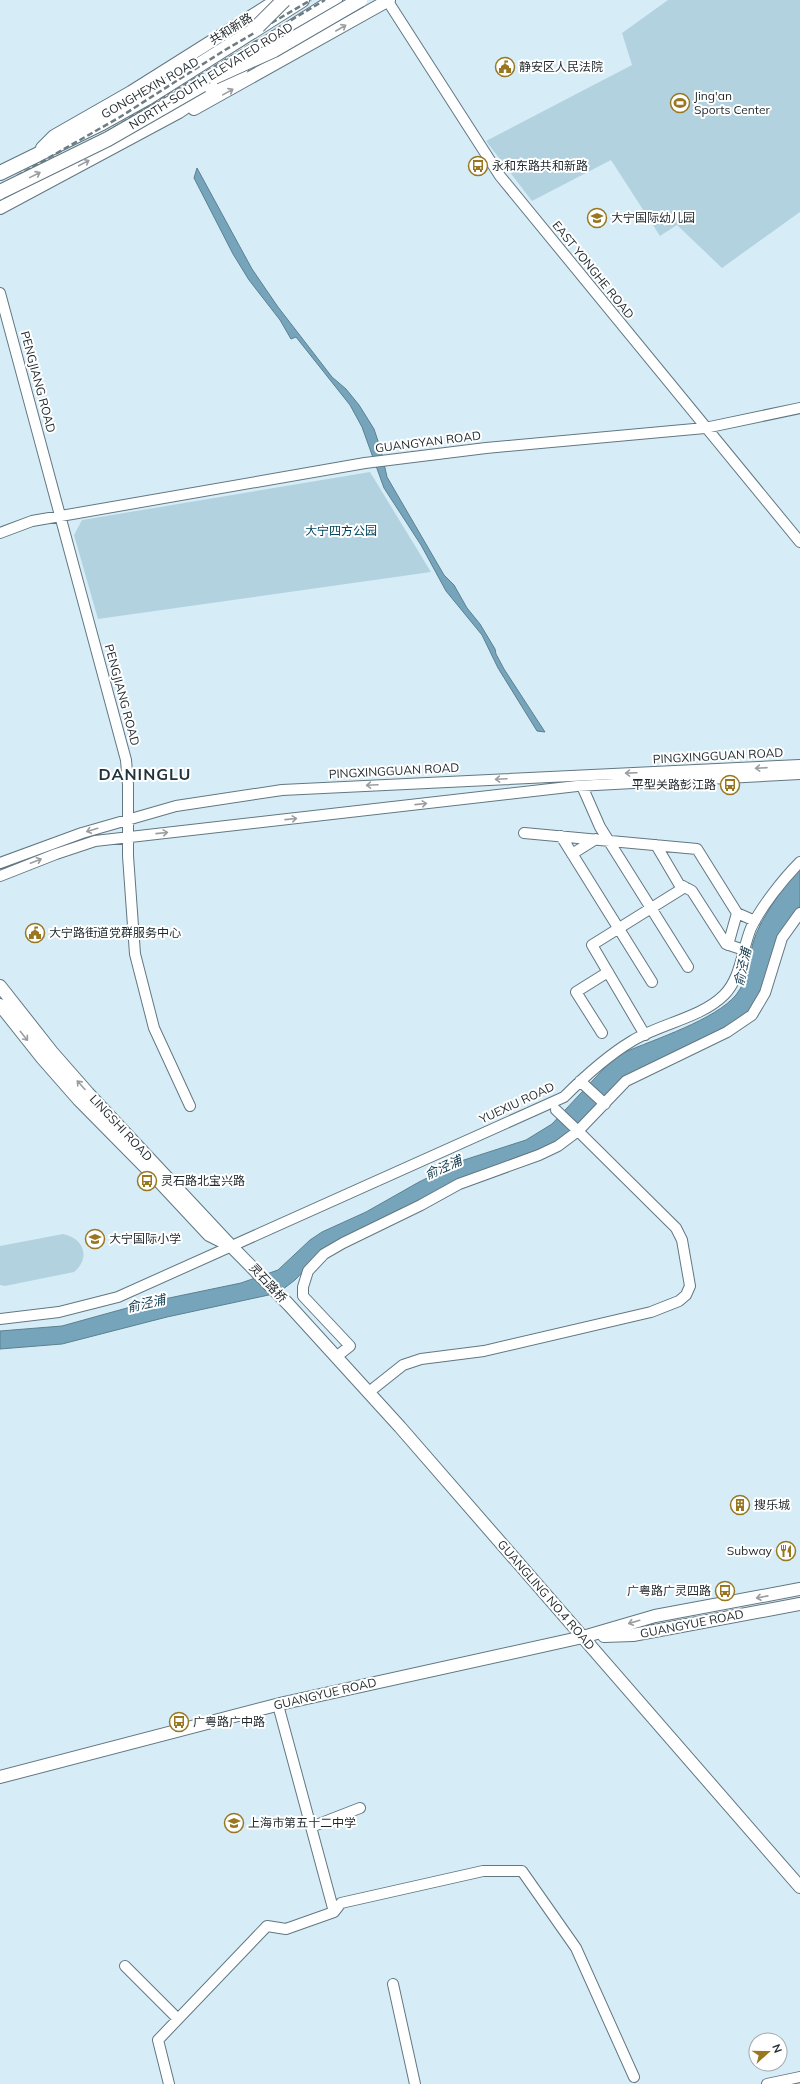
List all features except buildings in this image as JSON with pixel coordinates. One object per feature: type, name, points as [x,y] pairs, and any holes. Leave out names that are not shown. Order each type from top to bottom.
[{"type":"highway","points":[[258,26],[284,0]]},
{"type":"highway","name":"NORTH-SOUTH ELEVATED ROAD","points":[[0,173],[102,123],[148,98],[258,26],[302,0]]},
{"type":"highway","name":"NORTH-SOUTH ELEVATED ROAD","points":[[0,192],[149,117],[335,0]]},
{"type":"highway","points":[[214,77],[274,50],[360,0]]},
{"type":"main road","name":"共和新路","points":[[42,148],[54,136],[130,92],[277,0]]},
{"type":"main road","name":"GONGHEXIN ROAD","points":[[0,170],[133,99],[297,0]]},
{"type":"main road","points":[[0,208],[180,112],[269,50],[351,0]]},
{"type":"main road","points":[[154,126],[207,103],[388,0]]},
{"type":"main road","name":"LINGSHI ROAD","points":[[0,986],[52,1052],[232,1247]]},
{"type":"main road","name":"LINGSHI ROAD","points":[[0,1005],[42,1058],[78,1098],[209,1235],[232,1247]]},
{"type":"main road","name":"灵石路桥","points":[[232,1247],[289,1305]]},
{"type":"main road","name":"GUANGLING NO.4 ROAD","points":[[289,1305],[369,1392],[800,1887]]},
{"type":"main road","name":"GUANGYUE ROAD","points":[[0,1777],[278,1705],[582,1637],[655,1616],[800,1589]]},
{"type":"main road","name":"GUANGYUE ROAD","points":[[582,1637],[633,1635],[800,1604]]},
{"type":"street","name":"EAST YONGHE ROAD","points":[[388,0],[500,176],[705,428],[800,542]]},
{"type":"street","name":"PENGJIANG ROAD","points":[[0,293],[120,735],[127,773],[135,954],[143,990],[154,1028],[190,1106]]},
{"type":"street","name":"GUANGYAN ROAD","points":[[0,533],[32,521],[365,463],[392,459],[705,428],[800,408]]},
{"type":"street","name":"PINGXINGGUAN ROAD","points":[[0,863],[46,845],[176,806],[282,790],[800,765]]},
{"type":"street","name":"PINGXINGGUAN ROAD","points":[[0,876],[94,841],[582,786],[800,774]]},
{"type":"street","points":[[582,786],[600,827],[688,967]]},
{"type":"street","points":[[524,833],[697,849],[738,913],[755,921]]},
{"type":"street","points":[[561,836],[652,982]]},
{"type":"street","points":[[572,854],[596,839]]},
{"type":"street","points":[[656,845],[679,884],[692,890],[726,944],[744,950]]},
{"type":"street","name":"YUEXIU ROAD","points":[[0,1319],[59,1312],[105,1301],[136,1289],[564,1097],[580,1081],[632,1041],[705,1008],[722,997],[734,980],[755,921],[766,904],[800,862]]},
{"type":"street","points":[[645,1035],[592,945],[650,907],[684,887]]},
{"type":"street","points":[[728,945],[738,913]]},
{"type":"street","points":[[336,1357],[350,1346],[303,1296],[303,1287],[308,1271],[324,1254],[459,1184],[539,1155],[558,1146],[605,1104],[626,1081],[728,1032],[752,1015],[765,993],[782,938],[800,913]]},
{"type":"street","points":[[602,1033],[576,992],[608,972]]},
{"type":"street","points":[[580,1081],[605,1104]]},
{"type":"street","points":[[369,1392],[403,1364],[421,1359],[484,1351],[651,1312],[679,1301],[686,1295],[690,1286],[682,1240],[676,1228],[556,1110]]},
{"type":"street","points":[[278,1705],[334,1912]]},
{"type":"street","points":[[311,1827],[360,1808]]},
{"type":"street","points":[[169,2084],[158,2040],[267,1926],[286,1929],[334,1912],[341,1903],[483,1871],[522,1871],[576,1948],[634,2077]]},
{"type":"street","points":[[125,1966],[178,2018]]},
{"type":"street","points":[[393,1984],[415,2084]]},
{"type":"street","points":[[766,2084],[800,2077]]},
{"type":"green space","name":"Jing'an Sports Center","points":[[668,0],[800,0],[800,212],[722,268],[677,225],[660,236],[611,160],[532,201],[486,141],[632,65],[622,33]]},
{"type":"green space","name":"大宁四方公园","points":[[370,472],[431,572],[98,619],[74,535],[82,520]]},
{"type":"green space","points":[[63,1234],[76,1240],[83,1249],[84,1255],[82,1261],[74,1272],[5,1286],[0,1285],[0,1246]]},
{"type":"water","points":[[197,168],[252,269],[278,307],[332,377],[346,389],[359,405],[374,429],[381,450],[387,477],[444,575],[454,585],[467,608],[480,624],[495,649],[504,669],[545,732],[537,731],[498,668],[482,635],[446,591],[421,545],[384,488],[362,427],[350,405],[296,337],[291,339],[280,320],[249,280],[233,254],[194,178]]},
{"type":"water","name":"俞泾浦","points":[[800,869],[800,906],[779,935],[762,992],[750,1010],[724,1029],[625,1076],[563,1139],[551,1147],[509,1162],[316,1258],[295,1280],[278,1293],[167,1317],[62,1344],[0,1349],[0,1331],[62,1326],[145,1303],[241,1283],[278,1270],[310,1240],[322,1232],[366,1212],[419,1182],[464,1160],[526,1140],[552,1124],[610,1062],[623,1053],[699,1021],[714,1013],[736,995],[743,982],[748,967],[758,929],[774,901]]},
{"type":"railway","points":[[17,176],[120,117],[225,50],[311,0]]},
{"type":"railway","points":[[21,183],[325,0]]},
{"type":"place","name":"静安区人民法院","points":[[505,67]]},
{"type":"place","name":"Jing'an Sports Center","points":[[680,103]]},
{"type":"place","name":"永和东路共和新路","points":[[478,166]]},
{"type":"place","name":"大宁国际幼儿园","points":[[597,218]]},
{"type":"place","name":"平型关路彭江路","points":[[730,785]]},
{"type":"place","name":"大宁路街道党群服务中心","points":[[35,933]]},
{"type":"place","name":"灵石路北宝兴路","points":[[147,1181]]},
{"type":"place","name":"大宁国际小学","points":[[95,1239]]},
{"type":"place","name":"搜乐城","points":[[740,1505]]},
{"type":"place","name":"Subway","points":[[786,1551]]},
{"type":"place","name":"广粤路广灵四路","points":[[725,1591]]},
{"type":"place","name":"广粤路广中路","points":[[179,1722]]},
{"type":"place","name":"上海市第五十二中学","points":[[234,1823]]},
{"type":"district","name":"DANINGLU","points":[[145,774]]}]
